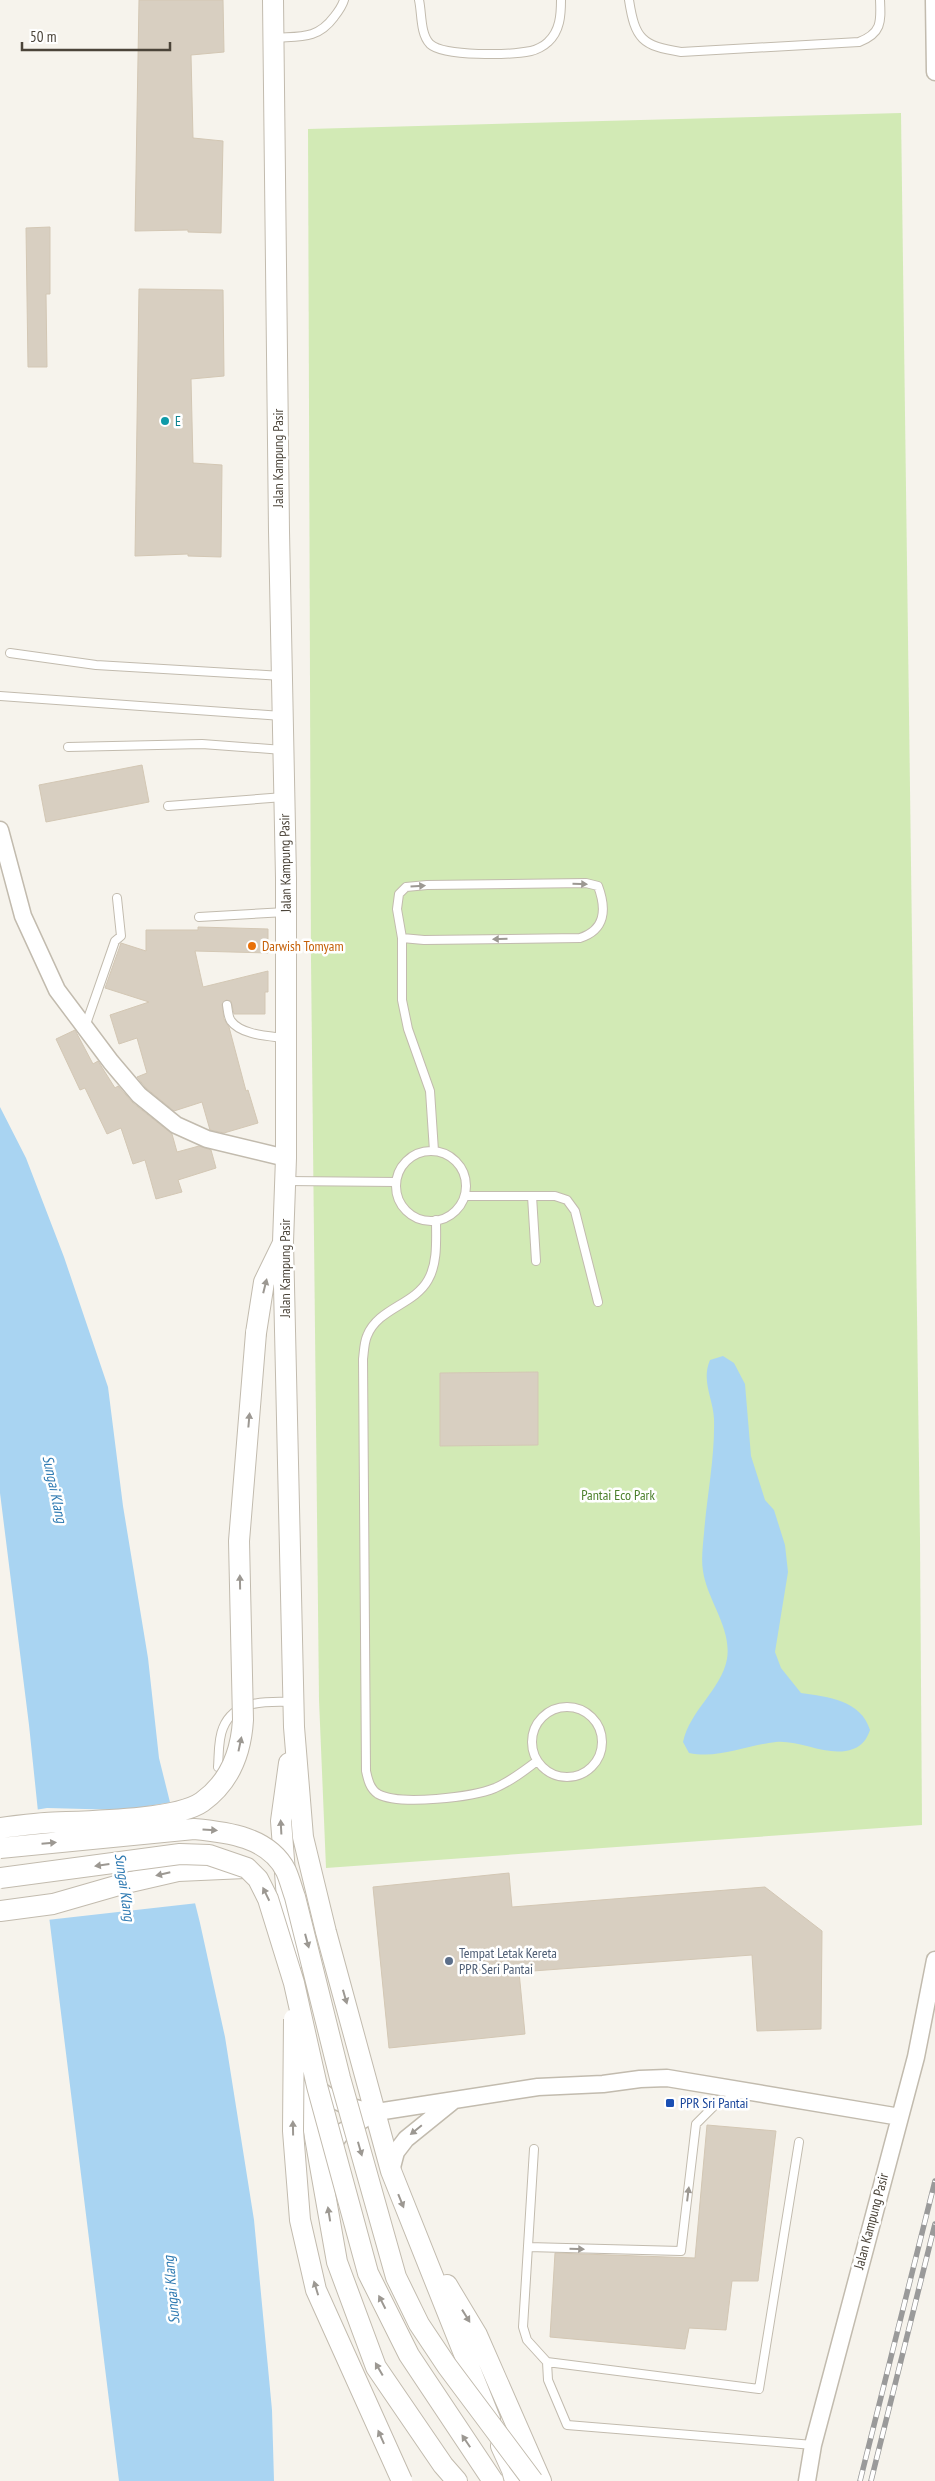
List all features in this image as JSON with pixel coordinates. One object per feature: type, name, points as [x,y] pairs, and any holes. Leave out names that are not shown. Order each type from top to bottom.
[{"type":"street","name":"Jalan Kampung Pasir","points":[[273,0],[286,912],[286,1181],[283,1242],[294,1727]]},
{"type":"street","points":[[934,0],[935,72]]},
{"type":"street","points":[[0,830],[23,916],[57,990],[140,1095],[176,1125],[222,1143],[286,1158]]},
{"type":"street","points":[[0,1828],[125,1818],[172,1812],[201,1803],[224,1781],[234,1764],[241,1744],[243,1720],[239,1542],[256,1333],[264,1282],[283,1242]]},
{"type":"street","points":[[294,1727],[281,1821],[300,2061],[337,2262],[376,2366],[442,2465],[457,2481]]},
{"type":"street","points":[[294,1727],[303,1837],[326,1932],[377,2112],[391,2171],[413,2230],[512,2470],[514,2481]]},
{"type":"street","points":[[125,1818],[159,1833]]},
{"type":"street","points":[[0,1848],[194,1829],[224,1832],[248,1838],[269,1851],[286,1871],[295,1897],[340,2078],[396,2277],[419,2324],[447,2366],[533,2481]]},
{"type":"street","points":[[0,1878],[180,1854],[209,1855],[247,1868],[258,1879],[268,1899],[294,1983],[317,2086],[368,2274],[409,2355],[493,2481]]},
{"type":"street","points":[[0,1911],[53,1904],[126,1883],[178,1871],[247,1868]]},
{"type":"street","name":"Jalan Kampung Pasir","points":[[806,2481],[813,2445],[916,2057],[935,1960]]},
{"type":"street","points":[[294,1983],[293,2131],[300,2220],[316,2290],[402,2481]]},
{"type":"street","points":[[300,2061],[308,2078],[335,2102],[360,2110],[377,2112],[538,2087],[603,2084],[640,2079],[667,2078],[900,2117]]},
{"type":"street","points":[[391,2171],[396,2152],[406,2139],[455,2100]]},
{"type":"street","points":[[325,2189],[325,2155],[330,2147],[342,2132],[377,2112]]},
{"type":"street","points":[[413,2230],[478,2334],[541,2481]]},
{"type":"lane","points":[[274,38],[309,36],[320,32],[333,20],[343,6],[344,0]]},
{"type":"lane","points":[[419,0],[424,33],[428,42],[437,49],[451,52],[516,53],[533,51],[548,42],[559,26],[561,0]]},
{"type":"lane","points":[[629,0],[636,31],[645,41],[661,49],[681,52],[859,42],[870,38],[876,32],[881,18],[880,0]]},
{"type":"lane","points":[[10,653],[96,664],[282,676]]},
{"type":"lane","points":[[0,696],[282,716]]},
{"type":"lane","points":[[68,747],[202,744],[283,750]]},
{"type":"lane","points":[[168,806],[284,797]]},
{"type":"lane","points":[[402,938],[424,940],[580,938],[592,934],[599,926],[602,897],[598,886],[586,883],[406,887],[399,894],[397,909],[402,938],[402,1000],[408,1029],[430,1091],[434,1151]]},
{"type":"lane","points":[[85,1027],[115,941],[121,936],[117,898]]},
{"type":"lane","points":[[199,917],[286,912]]},
{"type":"lane","points":[[227,1005],[231,1022],[238,1027],[257,1034],[286,1038]]},
{"type":"lane","points":[[434,1151],[452,1157],[459,1164],[464,1174],[465,1196],[452,1214],[436,1220],[420,1219],[410,1214],[402,1205],[397,1194],[396,1182],[399,1171],[407,1160],[417,1154],[434,1151]]},
{"type":"lane","points":[[286,1181],[396,1182]]},
{"type":"lane","points":[[465,1196],[562,1196],[572,1204],[598,1302]]},
{"type":"lane","points":[[532,1196],[536,1261]]},
{"type":"lane","points":[[436,1220],[434,1263],[429,1279],[421,1291],[382,1316],[372,1327],[366,1338],[364,1352],[366,1771],[369,1784],[377,1793],[409,1801],[478,1793],[512,1780],[537,1761]]},
{"type":"lane","points":[[218,1767],[222,1729],[234,1711],[262,1701],[293,1702]]},
{"type":"lane","points":[[566,1708],[578,1709],[597,1724],[601,1734],[601,1750],[594,1765],[585,1772],[575,1776],[564,1777],[554,1775],[537,1761],[532,1750],[532,1737],[536,1726],[548,1713],[566,1708]]},
{"type":"lane","points":[[528,2247],[681,2252],[696,2124],[714,2106],[745,2091]]},
{"type":"lane","points":[[534,2149],[524,2331],[535,2351],[547,2362],[759,2390],[799,2142]]},
{"type":"lane","points":[[547,2362],[548,2380],[567,2425],[813,2445]]},
{"type":"green space","name":"Pantai Eco Park","points":[[901,113],[920,1539],[922,1825],[326,1868],[319,1700],[311,960],[308,129]]},
{"type":"water","name":"Sungai Klang","points":[[0,1107],[26,1158],[64,1257],[108,1387],[123,1506],[148,1658],[159,1758],[200,1923],[225,2037],[254,2220],[272,2410],[274,2481],[119,2481],[48,1908],[29,1725],[0,1493]]},
{"type":"water","points":[[723,1356],[734,1363],[745,1384],[751,1456],[765,1500],[774,1510],[785,1545],[788,1572],[775,1652],[781,1668],[801,1693],[822,1696],[842,1702],[859,1712],[866,1720],[870,1730],[869,1733],[862,1744],[856,1748],[834,1751],[786,1742],[776,1742],[722,1753],[700,1754],[689,1753],[683,1742],[692,1720],[719,1681],[727,1659],[726,1636],[705,1582],[702,1562],[714,1433],[714,1419],[707,1375],[710,1360]]},
{"type":"pier","points":[[173,1802],[198,1903],[47,1920],[35,1810],[47,1808],[123,1810]]},
{"type":"building","points":[[139,0],[223,0],[224,52],[191,55],[193,138],[223,141],[221,233],[188,232],[188,230],[135,231]]},
{"type":"building","points":[[50,227],[50,294],[46,294],[47,367],[28,367],[26,228]]},
{"type":"building","name":"E","points":[[139,289],[223,290],[224,376],[191,379],[193,463],[222,465],[221,557],[188,556],[188,554],[135,556]]},
{"type":"building","points":[[142,765],[149,802],[46,822],[39,785]]},
{"type":"building","points":[[198,927],[268,929],[268,953],[195,951],[203,987],[268,971],[268,992],[265,992],[265,1014],[234,1014],[231,1001],[226,1000],[222,1004],[224,1019],[229,1027],[246,1091],[248,1090],[258,1123],[224,1133],[210,1130],[202,1102],[174,1111],[146,1088],[137,1077],[147,1073],[137,1038],[119,1044],[110,1015],[149,1002],[105,988],[121,943],[146,951],[146,930],[198,930]]},
{"type":"building","points":[[75,1030],[93,1064],[98,1061],[115,1088],[118,1086],[133,1103],[172,1134],[177,1152],[199,1146],[211,1150],[216,1168],[178,1180],[182,1192],[156,1199],[145,1160],[133,1164],[121,1128],[107,1134],[85,1088],[80,1090],[56,1039]]},
{"type":"building","points":[[538,1372],[538,1445],[440,1446],[440,1373]]},
{"type":"building","points":[[509,1873],[512,1907],[765,1887],[822,1931],[821,2029],[757,2031],[752,1955],[519,1972],[525,2034],[389,2048],[373,1887]]},
{"type":"building","points":[[707,2125],[776,2131],[758,2281],[732,2281],[726,2330],[689,2328],[685,2349],[550,2337],[555,2253],[695,2258]]},
{"type":"railway","points":[[860,2481],[935,2181]]},
{"type":"railway","points":[[871,2481],[935,2224]]},
{"type":"place","name":"E","points":[[165,421]]},
{"type":"place","name":"Darwish Tomyam","points":[[252,946]]},
{"type":"place","name":"Tempat Letak Kereta PPR Seri Pantai","points":[[449,1961]]},
{"type":"place","name":"PPR Sri Pantai","points":[[670,2103]]}]
